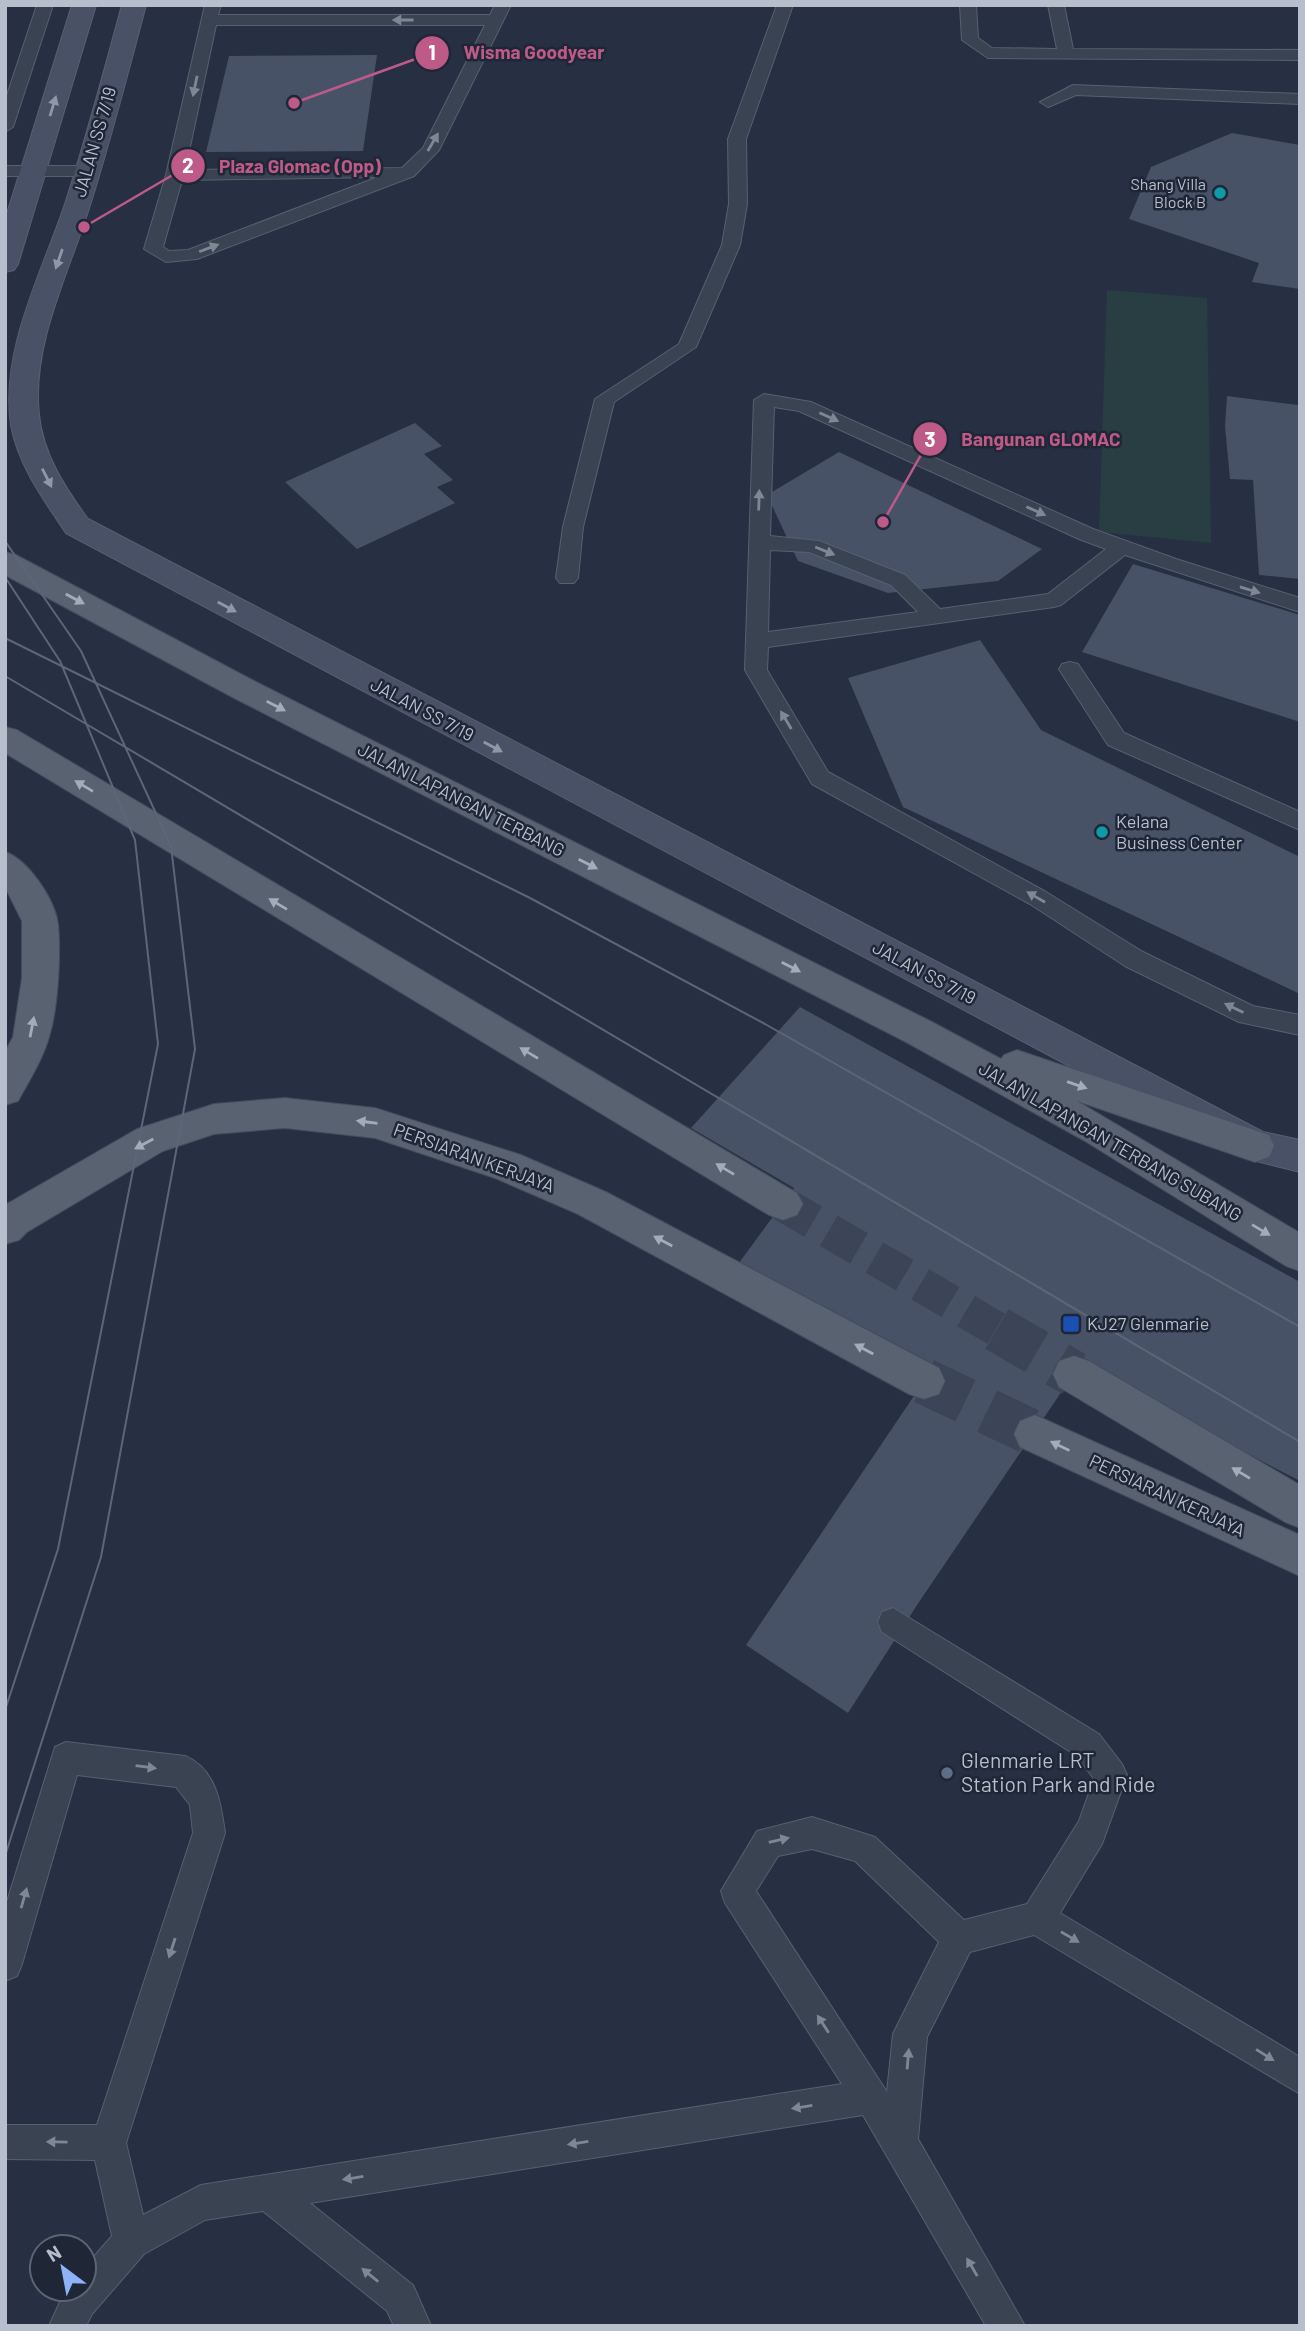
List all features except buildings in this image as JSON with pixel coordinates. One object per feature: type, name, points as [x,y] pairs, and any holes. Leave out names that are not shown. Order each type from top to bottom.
[{"type":"main road","name":"JALAN LAPANGAN TERBANG","points":[[5,562],[247,691],[919,1032]]},
{"type":"main road","points":[[5,738],[783,1204]]},
{"type":"main road","points":[[5,865],[22,883],[40,921],[40,978],[31,1037],[5,1090]]},
{"type":"main road","points":[[919,1032],[1255,1146]]},
{"type":"main road","name":"JALAN LAPANGAN TERBANG SUBANG","points":[[919,1032],[1098,1130],[1300,1254]]},
{"type":"main road","name":"PERSIARAN KERJAYA","points":[[5,1228],[13,1220],[150,1140],[214,1119],[285,1113],[374,1123],[507,1166],[592,1203],[924,1381]]},
{"type":"main road","points":[[1074,1374],[1300,1508]]},
{"type":"main road","name":"PERSIARAN KERJAYA","points":[[1035,1434],[1300,1556]]},
{"type":"street","points":[[5,264],[84,5]]},
{"type":"street","name":"JALAN SS 7/19","points":[[134,5],[88,171],[30,351],[24,413],[34,453],[56,496],[77,526],[1255,1146],[1300,1156]]},
{"type":"lane","points":[[5,127],[45,5]]},
{"type":"lane","points":[[567,578],[573,527],[597,423],[606,399],[687,347],[731,245],[738,204],[737,139],[785,5]]},
{"type":"lane","points":[[968,5],[970,40],[988,53],[1300,55]]},
{"type":"lane","points":[[1056,5],[1066,54]]},
{"type":"lane","points":[[211,12],[451,13],[499,13],[430,150],[408,172],[191,255],[166,257],[153,249],[175,175],[211,12]]},
{"type":"lane","points":[[1048,102],[1073,90],[1300,99]]},
{"type":"lane","points":[[5,171],[88,171]]},
{"type":"lane","points":[[175,175],[408,172]]},
{"type":"lane","points":[[1300,606],[1086,534],[804,406],[764,400],[756,670],[820,778],[1038,898],[1134,959],[1248,1015],[1300,1025]]},
{"type":"lane","points":[[758,542],[812,546],[898,580],[934,616]]},
{"type":"lane","points":[[756,641],[1054,600],[1122,547]]},
{"type":"lane","points":[[1070,669],[1116,739],[1300,822]]},
{"type":"lane","points":[[893,1622],[1088,1745],[1111,1775],[1104,1805],[1085,1848],[1037,1918],[959,1938],[910,2034],[900,2142]]},
{"type":"lane","points":[[5,1964],[65,1758],[185,1772],[205,1799],[209,1833],[110,2143],[131,2241]]},
{"type":"lane","points":[[959,1938],[864,1848],[812,1833],[768,1842],[737,1891],[900,2142],[1007,2326]]},
{"type":"lane","points":[[1037,1918],[1300,2077]]},
{"type":"lane","points":[[67,2326],[79,2301],[131,2241],[201,2203],[870,2096]]},
{"type":"lane","points":[[5,2142],[110,2143]]},
{"type":"lane","points":[[267,2192],[400,2298],[413,2326]]},
{"type":"green space","points":[[1107,290],[1207,298],[1211,543],[1099,532]]},
{"type":"tunnel","points":[[783,1204],[1000,1331]]},
{"type":"tunnel","points":[[997,1329],[1074,1374]]},
{"type":"tunnel","points":[[924,1381],[1035,1434]]},
{"type":"tram line","points":[[5,541],[81,651],[96,683]]},
{"type":"tram line","points":[[5,577],[62,666]]},
{"type":"tram line","points":[[5,638],[62,666]]},
{"type":"tram line","points":[[62,666],[96,683]]},
{"type":"tram line","points":[[62,666],[86,724]]},
{"type":"tram line","points":[[5,676],[86,724]]},
{"type":"tram line","points":[[96,683],[530,898],[765,1024],[1300,1327]]},
{"type":"tram line","points":[[96,683],[125,747]]},
{"type":"tram line","points":[[5,1710],[58,1549],[158,1044],[135,840],[86,724]]},
{"type":"tram line","points":[[86,724],[125,747]]},
{"type":"tram line","points":[[5,1856],[101,1557],[195,1049],[171,846],[125,747]]},
{"type":"tram line","points":[[125,747],[1300,1442]]},
{"type":"place","name":"Wisma Goodyear","points":[[294,103]]},
{"type":"place","name":"Shang Villa Block B","points":[[1220,193]]},
{"type":"place","name":"Plaza Glomac (Opp)","points":[[84,227]]},
{"type":"place","name":"Bangunan GLOMAC","points":[[883,522]]},
{"type":"place","name":"Kelana Business Center","points":[[1102,832]]},
{"type":"place","name":"KJ27 Glenmarie","points":[[1071,1324]]},
{"type":"place","name":"Glenmarie LRT Station Park and Ride","points":[[947,1773]]}]
